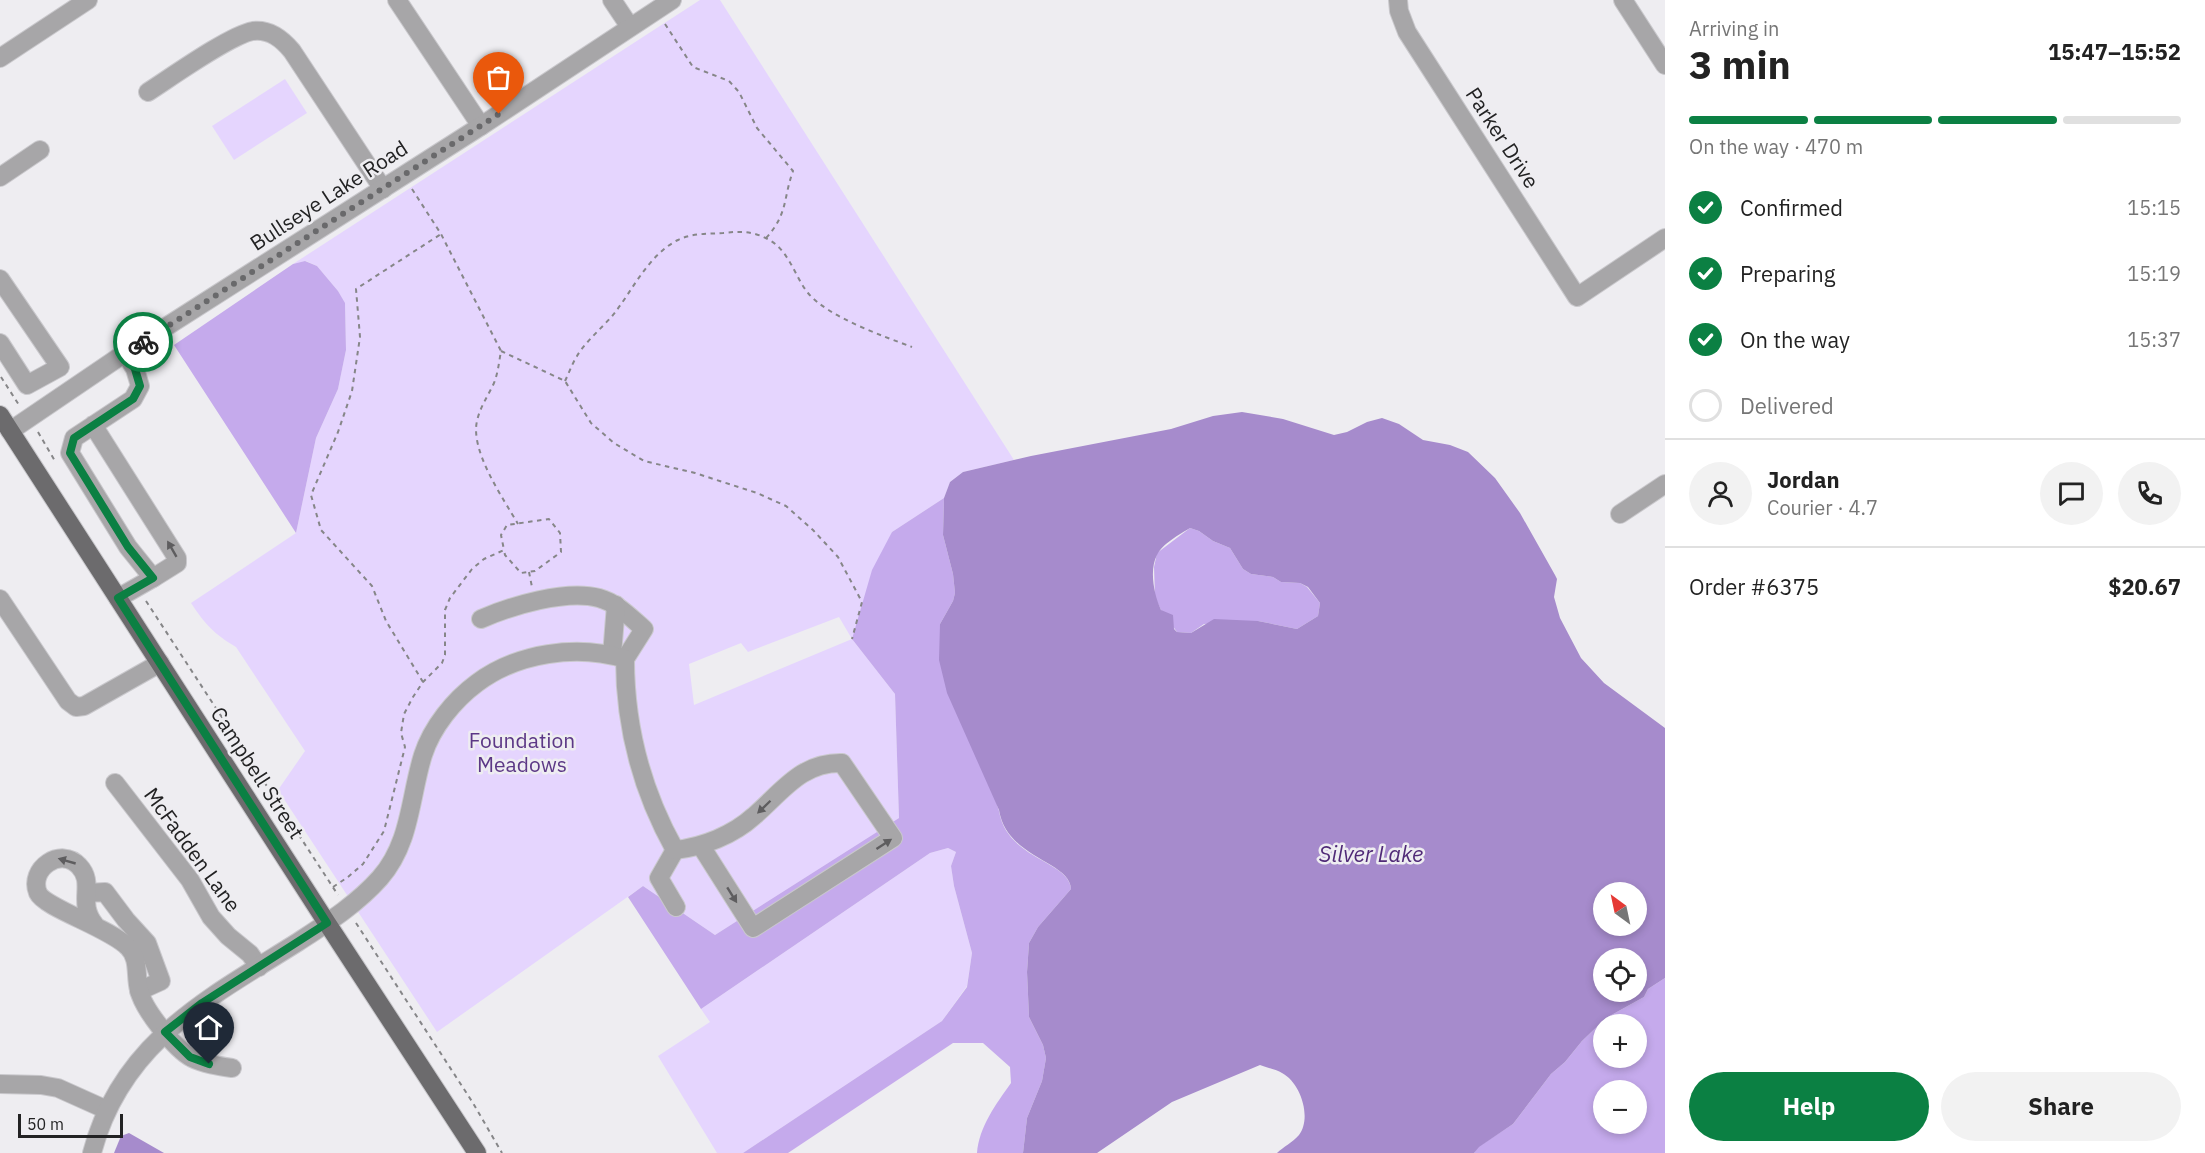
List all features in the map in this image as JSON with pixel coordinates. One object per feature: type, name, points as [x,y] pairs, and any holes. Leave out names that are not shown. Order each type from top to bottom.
[{"type":"main road","name":"Campbell Street","points":[[0,415],[5,435],[118,598],[477,1153]]},
{"type":"street","points":[[0,58],[88,0]]},
{"type":"street","points":[[397,0],[481,126]]},
{"type":"street","points":[[612,0],[630,27]]},
{"type":"street","name":"Bullseye Lake Road","points":[[5,435],[126,353],[481,126],[672,0]]},
{"type":"street","name":"Parker Drive","points":[[1398,0],[1399,11],[1407,32],[1577,297],[1665,238]]},
{"type":"street","points":[[1623,0],[1665,65]]},
{"type":"street","points":[[148,92],[233,39],[253,31],[281,38],[292,51],[382,189]]},
{"type":"street","points":[[0,177],[40,150]]},
{"type":"street","points":[[0,279],[60,367],[27,385],[0,343]]},
{"type":"street","points":[[126,353],[135,369],[140,386],[133,399],[74,438],[70,453],[128,547],[153,578]]},
{"type":"street","points":[[91,427],[177,558],[177,563],[118,598]]},
{"type":"street","points":[[1620,514],[1665,483]]},
{"type":"street","points":[[481,619],[519,605],[557,598],[584,596],[599,598],[616,605],[644,629],[619,657]]},
{"type":"street","points":[[0,599],[68,701],[76,706],[84,706],[160,663]]},
{"type":"street","points":[[616,605],[619,657],[633,742],[664,829],[675,850]]},
{"type":"street","points":[[92,1153],[107,1110],[145,1052],[165,1032],[196,1007],[347,909],[381,877],[395,857],[404,834],[423,754],[444,717],[476,684],[495,671],[542,655],[566,653],[619,657]]},
{"type":"street","points":[[675,850],[701,846],[718,839],[753,818],[806,770],[828,763],[842,763],[893,838],[753,928],[701,846]]},
{"type":"street","name":"McFadden Lane","points":[[115,783],[190,880],[211,917],[228,936],[250,954],[259,967]]},
{"type":"street","points":[[675,850],[659,878],[676,907]]},
{"type":"street","points":[[95,925],[86,911],[87,892],[84,872],[75,862],[68,859],[55,859],[48,862],[39,873],[36,886],[42,899],[95,925],[130,950],[136,964],[139,991],[149,1011],[165,1032],[190,1057],[209,1064],[232,1068]]},
{"type":"street","points":[[87,892],[105,892],[147,943],[161,981],[139,991]]},
{"type":"street","points":[[0,1084],[41,1085],[58,1088],[107,1110]]},
{"type":"path","points":[[656,10],[693,67],[729,81],[739,92],[757,128],[793,171],[778,225],[765,238]]},
{"type":"path","points":[[403,175],[441,234],[501,351],[565,381],[591,423],[614,443],[644,460],[695,473],[757,493],[786,506],[838,556],[862,602],[852,639]]},
{"type":"path","points":[[565,381],[577,356],[613,315],[652,261],[665,248],[679,239],[697,234],[742,231],[756,234],[773,242],[787,257],[808,293],[825,307],[866,328],[912,347]]},
{"type":"path","points":[[423,682],[386,621],[372,586],[321,530],[311,495],[338,432],[352,391],[360,336],[356,289],[441,234]]},
{"type":"path","points":[[501,351],[494,382],[476,423],[476,438],[493,480],[518,524]]},
{"type":"path","points":[[0,375],[58,467]]},
{"type":"path","points":[[549,519],[560,533],[561,552],[535,571],[520,573],[505,555],[504,550],[501,535],[507,525],[549,519]]},
{"type":"path","points":[[333,887],[363,864],[384,831],[405,747],[401,733],[404,714],[423,682],[442,663],[445,655],[446,610],[450,598],[472,569],[484,559],[504,550]]},
{"type":"path","points":[[137,587],[473,1103],[502,1153]]},
{"type":"green space","name":"Foundation Meadows","points":[[700,0],[720,0],[1014,460],[963,472],[950,482],[944,498],[892,532],[852,639],[895,694],[899,818],[715,935],[643,886],[437,1032],[278,790],[305,751],[236,647],[210,628],[191,603],[296,533],[316,438],[338,389],[346,350],[345,304],[338,291],[317,266],[306,261],[293,264]],"holes":[[[839,617],[852,639],[694,705],[689,664],[741,643],[748,652]]]},
{"type":"green space","points":[[285,79],[307,113],[234,160],[212,126]]},
{"type":"green space","points":[[948,848],[956,852],[951,866],[954,886],[972,953],[967,986],[942,1021],[743,1153],[717,1153],[658,1056],[710,1022],[701,1009],[930,853]]},
{"type":"shaded area","points":[[305,261],[317,266],[345,303],[346,350],[338,389],[316,438],[296,533],[174,345],[293,264]]},
{"type":"shaded area","points":[[944,498],[943,535],[953,574],[955,593],[940,624],[1004,827],[1013,840],[1025,850],[1060,871],[1068,879],[1071,889],[1038,927],[1029,943],[1027,972],[1029,1017],[1043,1045],[1046,1058],[1042,1081],[1027,1118],[1023,1153],[977,1153],[985,1125],[1011,1083],[1010,1067],[983,1043],[953,1043],[788,1153],[743,1153],[942,1021],[967,987],[972,953],[954,886],[951,866],[956,852],[948,848],[930,853],[701,1009],[628,897],[643,886],[715,935],[899,818],[895,694],[852,639],[872,570],[892,532]]},
{"type":"shaded area","points":[[1190,528],[1230,548],[1243,569],[1251,574],[1273,577],[1281,582],[1300,583],[1307,587],[1320,603],[1318,616],[1297,629],[1258,621],[1204,624],[1191,633],[1177,632],[1161,610],[1155,597],[1154,567],[1157,553]]},
{"type":"shaded area","points":[[1665,978],[1665,1153],[1474,1153],[1478,1147],[1513,1124],[1551,1074],[1593,1030],[1593,1068],[1647,1068],[1647,1014],[1613,1014],[1635,1002],[1647,1002],[1647,991]]},
{"type":"water","name":"Silver Lake","points":[[1242,412],[1283,419],[1334,435],[1382,418],[1399,424],[1423,440],[1450,445],[1468,452],[1495,478],[1520,513],[1555,575],[1557,579],[1554,597],[1560,618],[1581,658],[1604,683],[1665,728],[1665,978],[1647,991],[1647,948],[1593,948],[1593,1002],[1635,1002],[1613,1014],[1593,1014],[1593,1030],[1551,1074],[1513,1124],[1479,1147],[1474,1153],[1277,1153],[1299,1135],[1303,1128],[1304,1111],[1299,1093],[1289,1078],[1260,1065],[1172,1102],[1097,1153],[1023,1153],[1027,1118],[1042,1081],[1046,1058],[1043,1045],[1029,1017],[1027,972],[1029,943],[1038,927],[1071,889],[1068,880],[1060,872],[1025,849],[1013,839],[1004,826],[947,693],[939,660],[940,624],[955,593],[953,574],[943,535],[944,498],[950,482],[963,472],[1031,456],[1171,429],[1213,416]],"holes":[[[1190,528],[1199,531],[1213,541],[1230,548],[1243,569],[1251,574],[1273,577],[1281,582],[1300,583],[1308,587],[1320,603],[1318,616],[1297,629],[1258,621],[1214,619],[1191,633],[1177,632],[1174,629],[1173,615],[1161,610],[1158,604],[1153,582],[1153,568],[1157,555],[1163,547]]]},
{"type":"water","points":[[129,1133],[164,1153],[114,1153],[121,1136]]},
{"type":"way so far","points":[[143,342],[499,114]]},
{"type":"route","points":[[143,342],[126,353],[135,369],[140,386],[133,399],[74,438],[70,453],[128,547],[153,578],[118,598],[327,923],[202,1003],[165,1032],[190,1057],[209,1064]]}]
